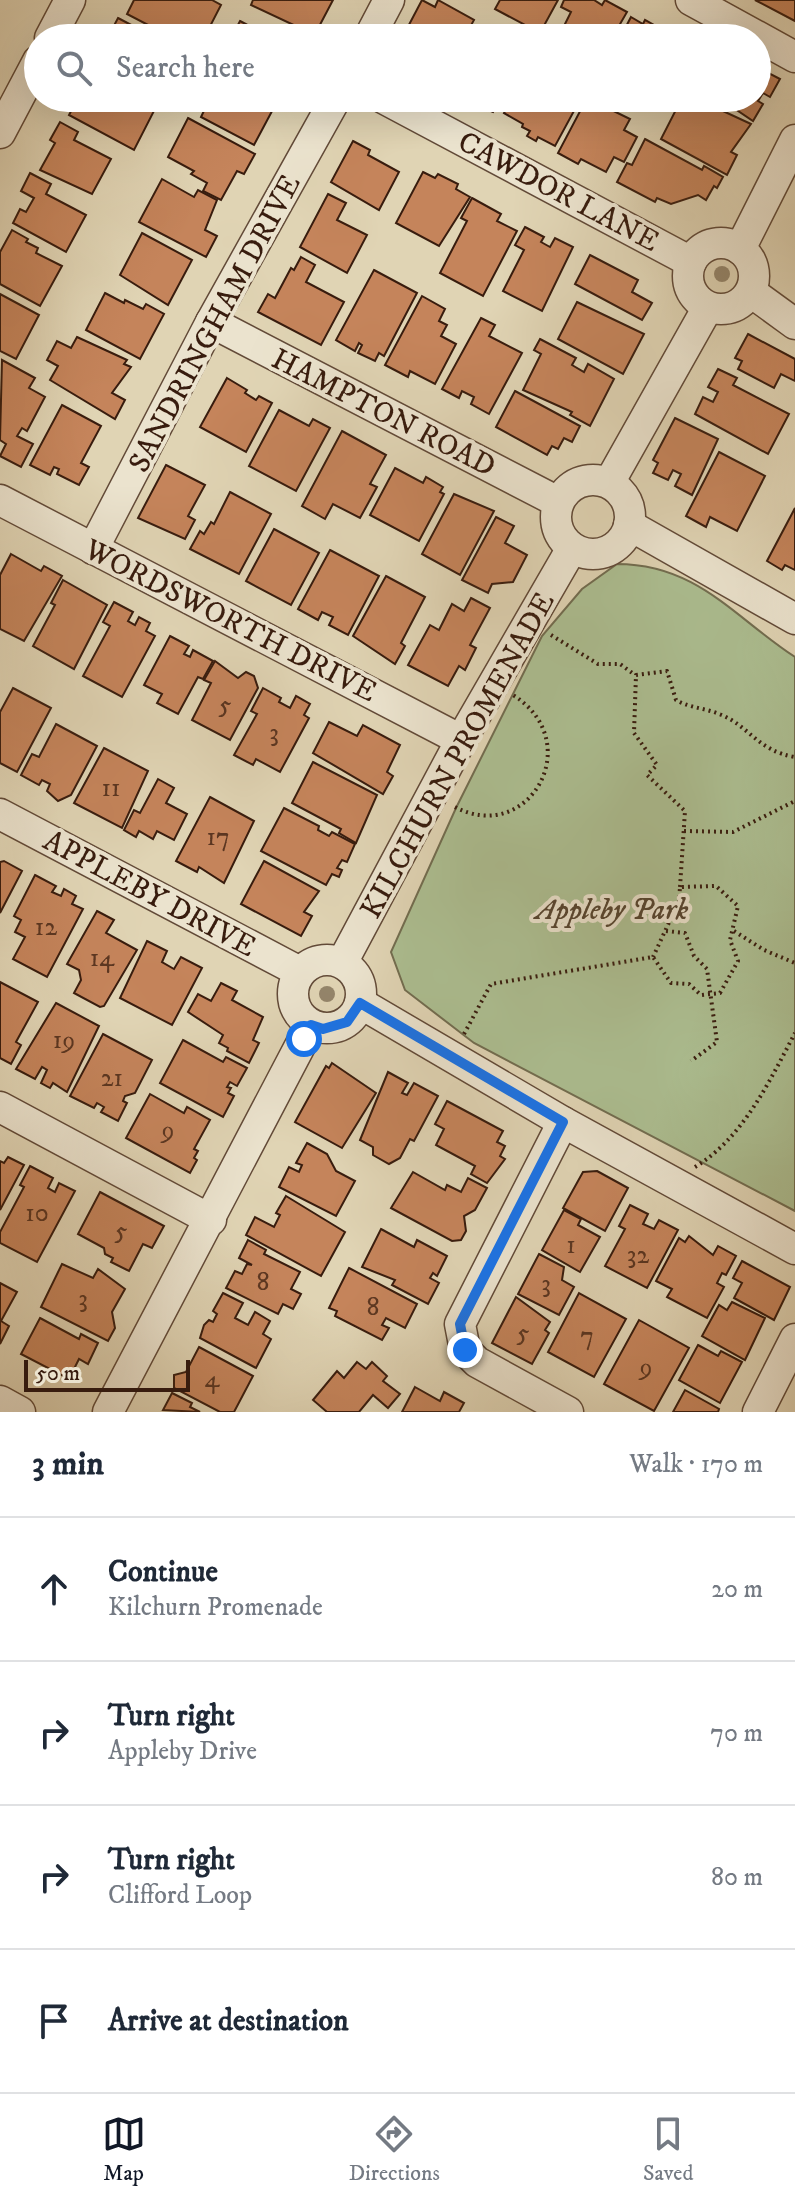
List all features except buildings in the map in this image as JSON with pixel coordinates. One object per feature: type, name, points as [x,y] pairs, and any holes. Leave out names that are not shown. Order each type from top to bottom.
[{"type":"street","points":[[57,24],[70,0]]},
{"type":"street","points":[[376,24],[389,0]]},
{"type":"street","points":[[691,0],[735,24]]},
{"type":"street","points":[[771,44],[795,57]]},
{"type":"street","points":[[0,133],[24,88]]},
{"type":"street","name":"SANDRINGHAM DRIVE","points":[[93,549],[211,322],[328,112]]},
{"type":"street","name":"CAWDOR LANE","points":[[409,112],[691,262]]},
{"type":"street","points":[[740,249],[795,140]]},
{"type":"street","points":[[719,243],[740,249],[753,268],[751,292],[734,307],[708,307],[692,291],[688,280],[691,262],[698,253],[719,243]]},
{"type":"street","points":[[751,292],[795,324]]},
{"type":"street","points":[[609,483],[708,307]]},
{"type":"street","name":"HAMPTON ROAD","points":[[211,322],[558,502]]},
{"type":"street","points":[[587,480],[609,483],[626,500],[629,525],[618,544],[607,552],[593,554],[572,548],[557,526],[558,502],[575,484],[587,480]]},
{"type":"street","name":"WORDSWORTH DRIVE","points":[[0,500],[461,740]]},
{"type":"street","points":[[629,525],[795,619]]},
{"type":"street","name":"KILCHURN PROMENADE","points":[[342,963],[461,740],[572,548]]},
{"type":"street","name":"APPLEBY DRIVE","points":[[0,814],[300,972]]},
{"type":"street","points":[[319,960],[342,963],[358,980],[360,1003],[347,1022],[335,1028],[311,1025],[295,1008],[292,995],[300,972],[319,960]]},
{"type":"street","points":[[360,1003],[563,1122],[795,1249]]},
{"type":"street","points":[[108,1412],[311,1025]]},
{"type":"street","points":[[0,1107],[211,1220]]},
{"type":"street","points":[[563,1122],[460,1324],[465,1350],[477,1362],[568,1412]]},
{"type":"street","points":[[758,1412],[795,1339]]},
{"type":"street","points":[[0,1401],[20,1412]]},
{"type":"path","points":[[539,628],[598,664],[620,664],[636,675],[667,671],[676,700],[719,714],[733,721],[756,743],[795,757]]},
{"type":"path","points":[[636,675],[634,733],[657,765],[647,775],[685,811],[679,901],[653,957]]},
{"type":"path","points":[[451,805],[468,813],[494,816],[517,808],[533,795],[541,781],[548,767],[545,731],[538,717],[511,694]]},
{"type":"path","points":[[684,831],[733,832],[795,801]]},
{"type":"path","points":[[653,957],[671,983],[689,984],[701,995],[720,993],[738,961],[730,940],[738,906],[716,886],[680,887]]},
{"type":"path","points":[[666,931],[685,933],[694,956],[707,969],[717,1042],[691,1061]]},
{"type":"path","points":[[734,931],[764,950],[795,963]]},
{"type":"path","points":[[461,1040],[491,984],[653,957]]},
{"type":"path","points":[[694,1168],[712,1157],[754,1108],[795,1033]]},
{"type":"green space","name":"Appleby Park","points":[[617,564],[645,566],[693,583],[795,657],[795,1211],[474,1043],[405,990],[391,952],[456,808],[542,636],[582,589]]},
{"type":"route","points":[[304,1039],[311,1025],[323,1029],[347,1022],[360,1003],[563,1122],[460,1324],[465,1350]]}]
